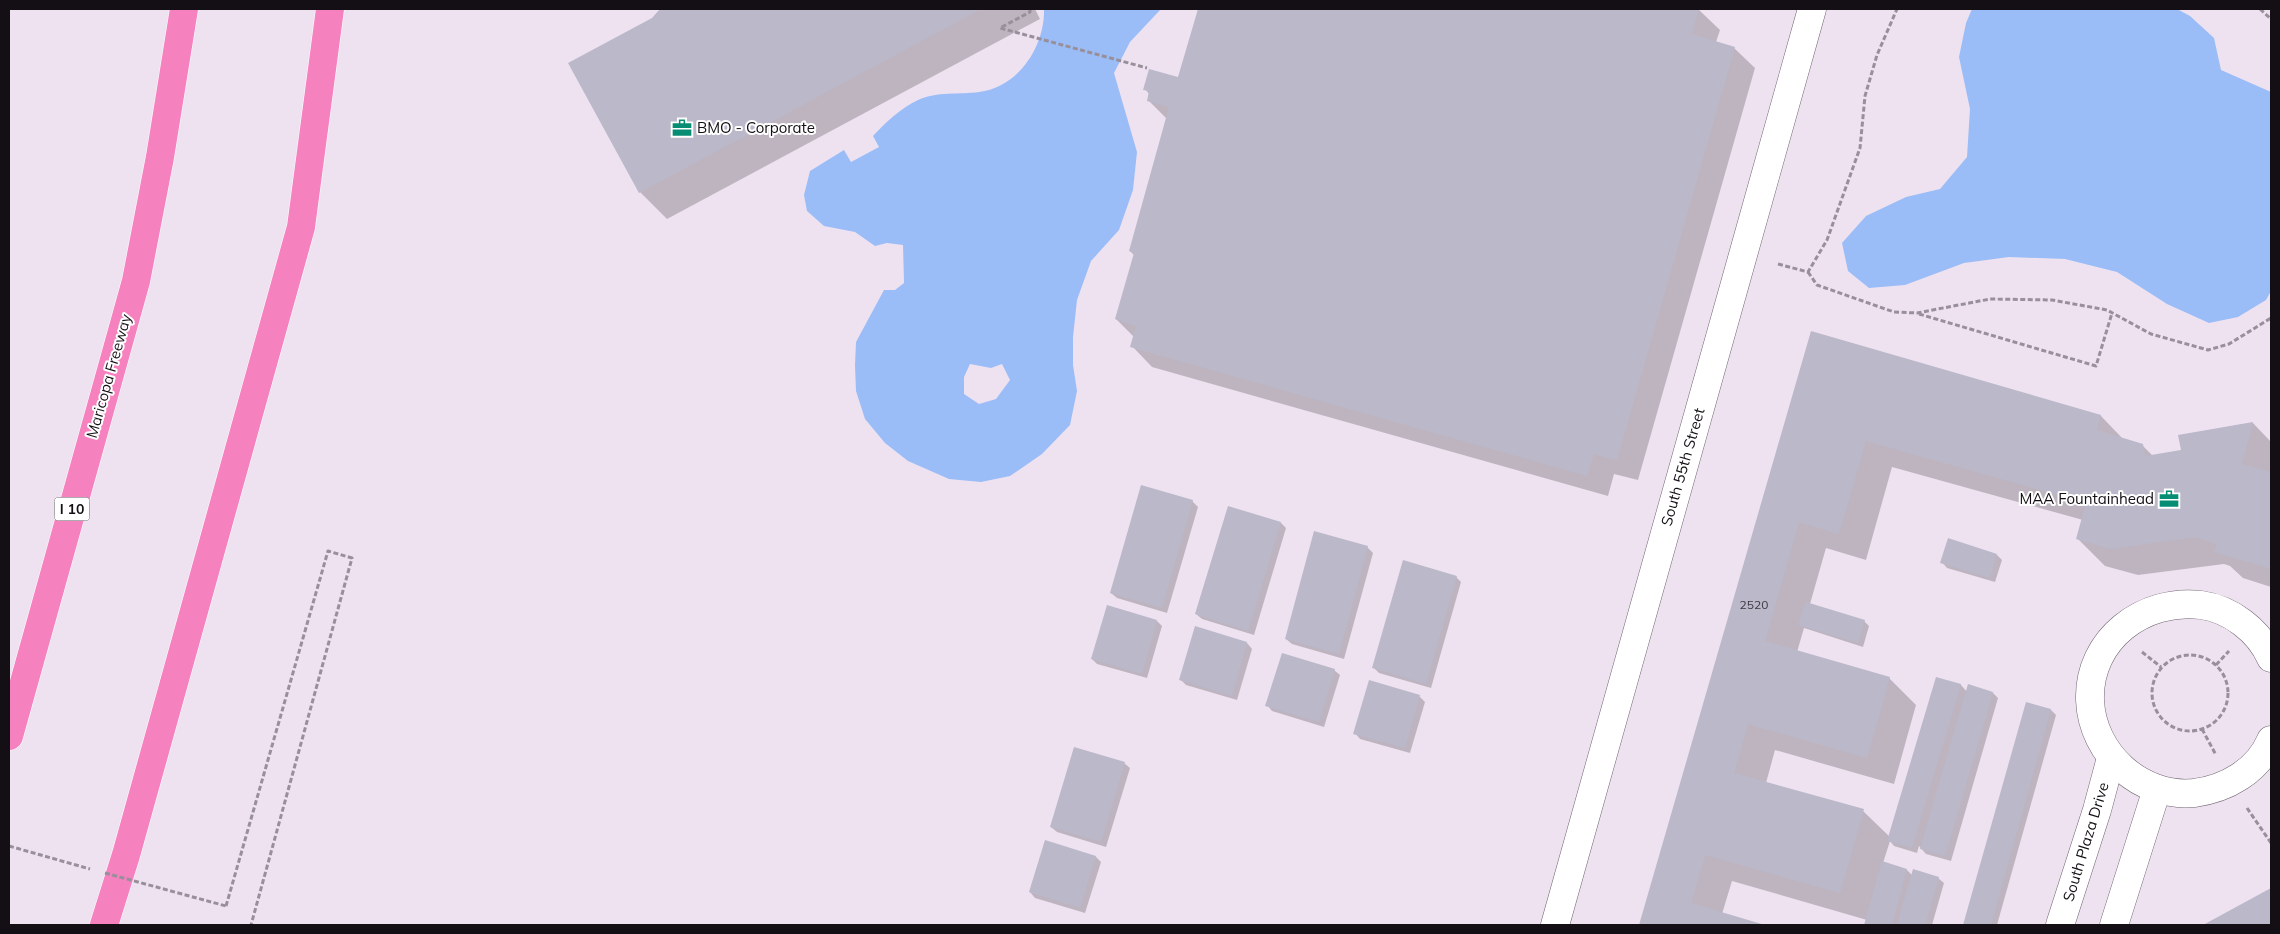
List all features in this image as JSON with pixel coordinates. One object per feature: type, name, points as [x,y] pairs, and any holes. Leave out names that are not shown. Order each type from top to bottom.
[{"type":"highway","name":"Maricopa Freeway","points":[[9,736],[136,281],[160,157],[184,9]]},
{"type":"highway","points":[[104,925],[126,855],[301,227],[330,9]]},
{"type":"street","name":"South 55th Street","points":[[1555,925],[1812,9]]},
{"type":"street","name":"South Plaza Drive","points":[[2271,658],[2267,649],[2251,629],[2232,616],[2210,607],[2187,604],[2164,606],[2142,614],[2117,632],[2102,652],[2095,669],[2090,700],[2096,730],[2111,758],[2131,777],[2157,789],[2182,794],[2208,791],[2231,783],[2253,767],[2271,740]]},
{"type":"street","name":"South Plaza Drive","points":[[2060,925],[2097,810],[2111,758]]},
{"type":"street","points":[[2114,925],[2157,789]]},
{"type":"path","points":[[1030,9],[1030,12],[1000,28],[1147,68]]},
{"type":"path","points":[[1808,272],[1827,240],[1860,148],[1865,96],[1877,55],[1897,9]]},
{"type":"path","points":[[2260,9],[2271,19]]},
{"type":"path","points":[[1778,264],[1808,272],[1817,285],[1894,312],[1917,313],[1990,299],[2052,300],[2107,310],[2151,334],[2208,350],[2230,344],[2271,318]]},
{"type":"path","points":[[1917,313],[2096,366],[2112,313]]},
{"type":"path","points":[[9,846],[226,906],[328,551],[352,558],[251,925]]},
{"type":"path","points":[[2182,655],[2200,656],[2216,665],[2224,675],[2228,688],[2228,701],[2223,713],[2214,723],[2202,729],[2190,731],[2176,728],[2165,722],[2157,712],[2152,701],[2152,689],[2161,667],[2182,655]]},
{"type":"path","points":[[2202,729],[2218,760]]},
{"type":"path","points":[[2246,806],[2271,843]]},
{"type":"water","points":[[1044,9],[1161,9],[1130,42],[1114,73],[1137,152],[1133,190],[1119,230],[1091,261],[1077,300],[1073,337],[1073,365],[1077,391],[1070,425],[1042,454],[1010,476],[981,482],[949,479],[908,461],[885,443],[865,419],[856,391],[856,342],[884,290],[895,290],[904,283],[903,245],[887,243],[875,246],[855,232],[824,226],[807,211],[804,195],[810,171],[844,150],[851,162],[879,147],[873,136],[894,116],[912,103],[933,95],[971,93],[993,89],[1006,82],[1027,62],[1040,37]],"holes":[[[970,364],[991,368],[1002,364],[1010,380],[996,399],[979,404],[964,394],[964,377]]]},
{"type":"water","points":[[1972,9],[2177,9],[2190,16],[2214,38],[2221,70],[2271,92],[2271,291],[2266,300],[2238,317],[2209,323],[2167,304],[2117,272],[2065,259],[2009,257],[1964,263],[1905,285],[1869,288],[1848,271],[1842,243],[1866,216],[1906,197],[1940,189],[1967,157],[1970,109],[1959,57],[1966,23]]},
{"type":"building","name":"BMO - Corporate","points":[[660,9],[981,9],[639,193],[568,63],[652,18]]},
{"type":"building","points":[[1198,9],[1699,9],[1692,34],[1735,47],[1617,460],[1594,454],[1587,476],[1130,347],[1136,326],[1115,319],[1134,253],[1129,251],[1169,107],[1147,101],[1149,91],[1143,90],[1149,69],[1178,77]]},
{"type":"building","points":[[1811,331],[2101,415],[2097,430],[2143,444],[2145,456],[2181,450],[2178,435],[2253,422],[2242,464],[2271,472],[2271,569],[2214,552],[2217,544],[2196,537],[2110,549],[2076,539],[2086,503],[1866,441],[1839,534],[1799,522],[1765,641],[1890,677],[1867,758],[1748,724],[1734,773],[1864,809],[1840,893],[1705,855],[1691,903],[1765,925],[1639,925]]},
{"type":"building","points":[[1141,485],[1193,500],[1162,608],[1110,593]]},
{"type":"building","points":[[1228,506],[1281,522],[1248,631],[1195,614]]},
{"type":"building","points":[[1314,531],[1368,546],[1339,654],[1285,639]]},
{"type":"building","points":[[1948,538],[1997,554],[1990,578],[1940,563]]},
{"type":"building","points":[[1403,560],[1457,576],[1426,684],[1372,668]]},
{"type":"building","points":[[1806,602],[1865,620],[1858,643],[1798,625]]},
{"type":"building","points":[[1107,605],[1157,620],[1142,674],[1091,659]]},
{"type":"building","points":[[1195,626],[1247,642],[1232,696],[1179,680]]},
{"type":"building","points":[[1282,653],[1335,669],[1319,722],[1265,706]]},
{"type":"building","points":[[1936,677],[1961,684],[1912,848],[1887,841]]},
{"type":"building","points":[[1369,680],[1420,695],[1405,748],[1353,734]]},
{"type":"building","points":[[1968,684],[1993,692],[1945,856],[1920,849]]},
{"type":"building","points":[[2026,702],[2051,709],[1991,925],[1963,925]]},
{"type":"building","points":[[1074,747],[1125,762],[1101,842],[1050,827]]},
{"type":"building","points":[[1045,840],[1096,856],[1080,908],[1029,892]]},
{"type":"building","points":[[1882,861],[1907,869],[1892,925],[1864,925]]},
{"type":"building","points":[[1913,869],[1939,877],[1925,925],[1897,925]]},
{"type":"building","points":[[2271,888],[2271,925],[2203,925]]},
{"type":"place","name":"BMO - Corporate","points":[[682,128]]},
{"type":"place","name":"MAA Fountainhead","points":[[2169,499]]}]
